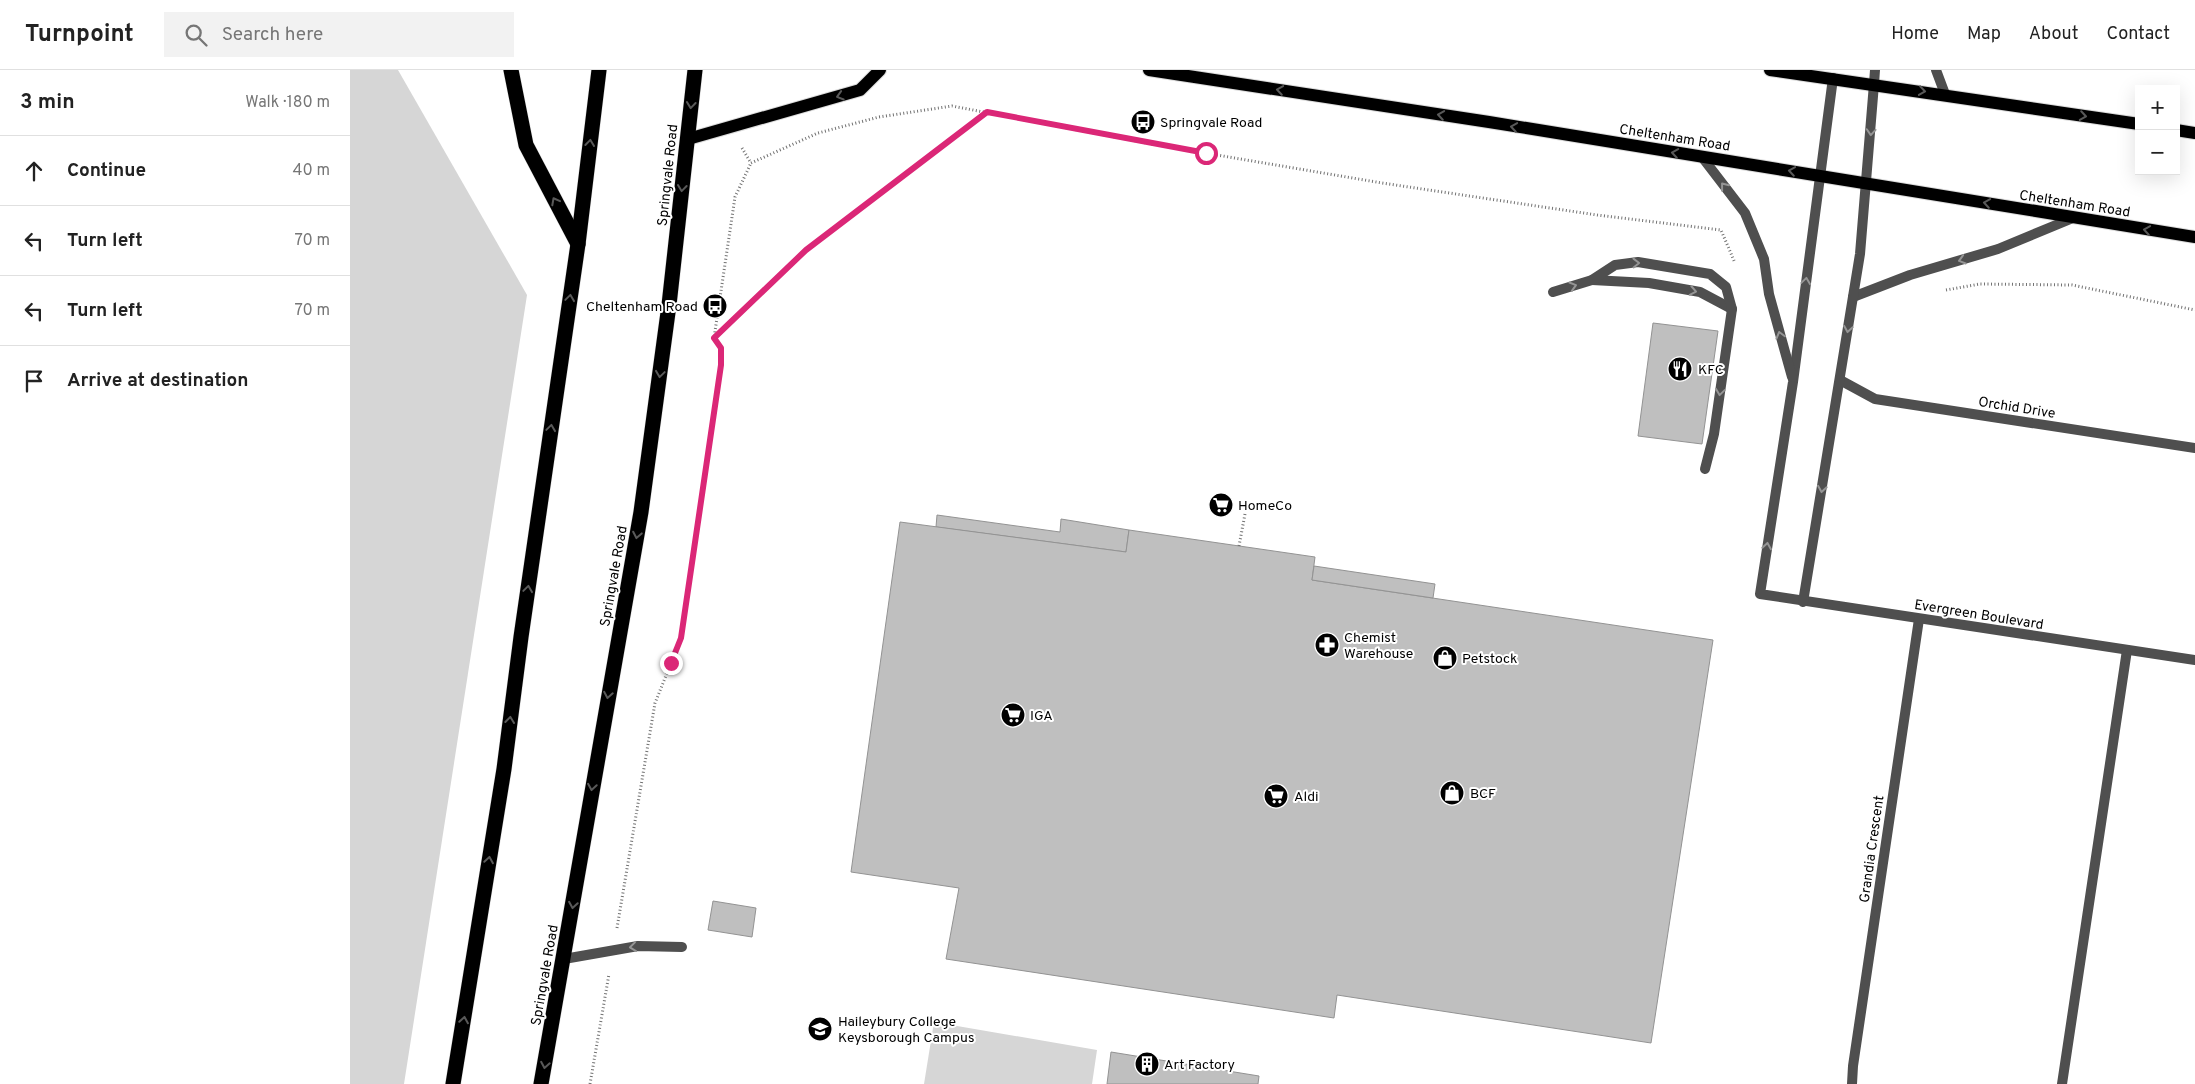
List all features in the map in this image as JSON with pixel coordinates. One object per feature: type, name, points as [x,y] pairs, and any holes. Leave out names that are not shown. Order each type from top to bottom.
[{"type":"highway","points":[[511,70],[526,145],[578,244]]},
{"type":"highway","points":[[453,1084],[504,769],[520,637],[578,244],[599,70]]},
{"type":"highway","name":"Springvale Road","points":[[542,1084],[641,512],[669,305],[695,70]]},
{"type":"main road","points":[[688,139],[740,126],[860,90],[880,70]]},
{"type":"main road","name":"Cheltenham Road","points":[[1149,70],[2195,237]]},
{"type":"main road","points":[[1770,70],[1833,74],[1874,84],[2135,123]]},
{"type":"main road","points":[[2180,131],[2195,133]]},
{"type":"street","points":[[1803,602],[1860,254],[1875,70]]},
{"type":"street","points":[[1936,70],[1944,94]]},
{"type":"street","points":[[1793,382],[1833,74]]},
{"type":"street","points":[[1702,157],[1745,213],[1764,259],[1769,294],[1793,382]]},
{"type":"street","points":[[1853,298],[1910,275],[1998,249],[2073,218]]},
{"type":"street","points":[[1553,292],[1592,280],[1615,265],[1638,262],[1710,274],[1726,287],[1732,309],[1714,434],[1705,469]]},
{"type":"street","points":[[1592,280],[1649,284],[1700,292],[1732,309]]},
{"type":"street","name":"Orchid Drive","points":[[1840,380],[1875,399],[2195,448]]},
{"type":"street","name":"Evergreen Boulevard","points":[[1793,382],[1760,594],[2195,660]]},
{"type":"street","name":"Grandia Crescent","points":[[1852,1084],[1852,1066],[1919,619]]},
{"type":"street","points":[[2062,1084],[2127,650]]},
{"type":"street","points":[[564,959],[638,946],[682,947]]},
{"type":"path","points":[[590,1084],[656,703],[681,638],[721,365],[721,348],[714,338],[735,197],[751,163],[818,133],[879,117],[952,106],[1152,144],[1382,183],[1588,214],[1721,230],[1735,263]]},
{"type":"path","points":[[714,338],[806,250],[987,112]]},
{"type":"path","points":[[740,126],[738,141],[751,163]]},
{"type":"path","points":[[1943,291],[1980,284],[2072,285],[2195,310]]},
{"type":"path","points":[[1239,546],[1245,514]]},
{"type":"shaded area","points":[[350,70],[398,70],[527,295],[404,1084],[350,1084]]},
{"type":"shaded area","points":[[934,1022],[1097,1050],[1092,1084],[924,1084]]},
{"type":"building","name":"KFC","points":[[1653,323],[1718,331],[1702,444],[1638,436]]},
{"type":"building","points":[[937,515],[1060,532],[1061,519],[1129,530],[1126,552],[936,527]]},
{"type":"building","points":[[900,522],[1126,552],[1129,530],[1315,557],[1312,580],[1713,640],[1651,1043],[1337,995],[1334,1018],[946,959],[959,888],[851,872]]},
{"type":"building","points":[[1314,566],[1435,584],[1433,598],[1312,580]]},
{"type":"building","points":[[713,901],[756,908],[752,937],[708,930]]},
{"type":"building","name":"Art Factory","points":[[1111,1052],[1259,1076],[1258,1084],[1107,1084]]},
{"type":"place","name":"Springvale Road","points":[[1143,122]]},
{"type":"place","name":"Cheltenham Road","points":[[715,306]]},
{"type":"place","name":"KFC","points":[[1680,369]]},
{"type":"place","name":"HomeCo","points":[[1221,505]]},
{"type":"place","name":"Chemist Warehouse","points":[[1327,645]]},
{"type":"place","name":"Petstock","points":[[1445,658]]},
{"type":"place","name":"IGA","points":[[1013,715]]},
{"type":"place","name":"BCF","points":[[1452,793]]},
{"type":"place","name":"Aldi","points":[[1276,796]]},
{"type":"place","name":"Haileybury College Keysborough Campus","points":[[820,1029]]},
{"type":"place","name":"Art Factory","points":[[1147,1064]]},
{"type":"route","points":[[671,663],[681,638],[721,365],[721,348],[714,338],[806,250],[987,112],[1206,153]]}]
